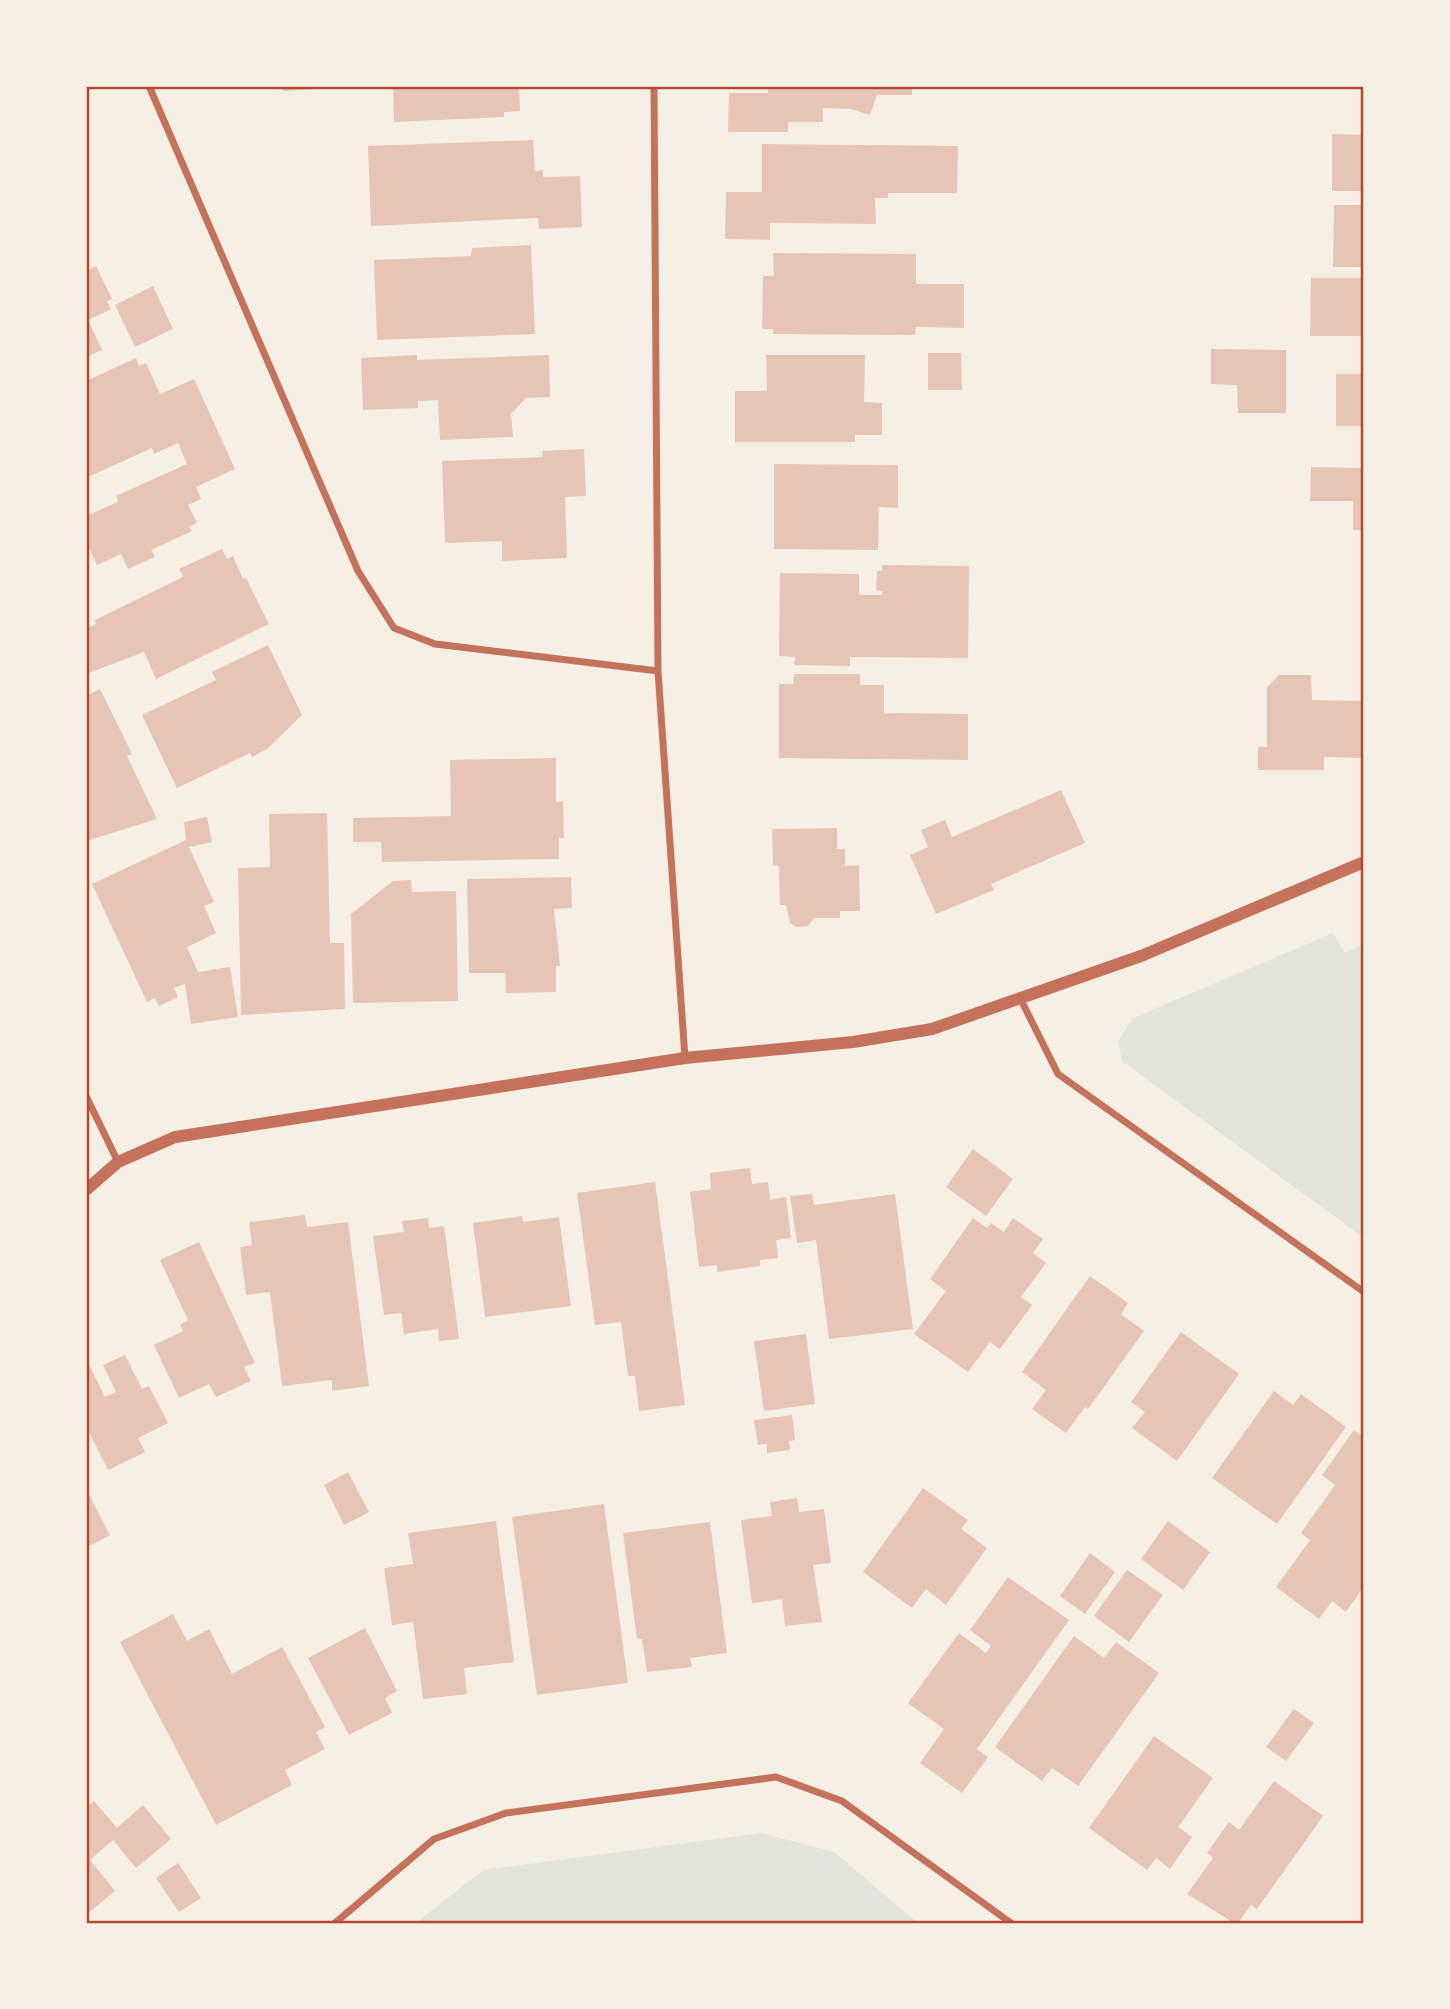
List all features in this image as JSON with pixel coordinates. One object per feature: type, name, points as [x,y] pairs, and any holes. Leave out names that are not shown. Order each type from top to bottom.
[{"type":"street","points":[[149,86],[358,571],[394,628],[435,643],[658,671]]},
{"type":"street","points":[[654,86],[658,671],[685,1058]]},
{"type":"street","points":[[86,1189],[118,1162],[175,1137],[685,1058],[853,1042],[932,1029],[1141,956],[1364,862]]},
{"type":"street","points":[[1021,1000],[1058,1074],[1364,1293]]},
{"type":"street","points":[[86,1096],[118,1162]]},
{"type":"street","points":[[335,1923],[434,1839],[506,1813],[776,1777],[842,1801],[1011,1923]]},
{"type":"shaded area","points":[[1333,933],[1345,953],[1364,944],[1364,1238],[1122,1061],[1118,1041],[1133,1018]]},
{"type":"shaded area","points":[[761,1833],[834,1852],[918,1923],[416,1923],[483,1870]]},
{"type":"building","points":[[283,86],[314,86],[314,89],[283,91]]},
{"type":"building","points":[[393,86],[519,86],[520,111],[504,112],[504,117],[394,122]]},
{"type":"building","points":[[768,86],[912,86],[912,95],[877,95],[870,115],[850,109],[823,108],[823,122],[788,122],[788,132],[728,132],[729,93],[768,93]]},
{"type":"building","points":[[1332,134],[1364,135],[1364,191],[1332,191]]},
{"type":"building","points":[[533,140],[535,171],[543,170],[543,177],[580,176],[582,227],[539,229],[538,218],[371,226],[368,146]]},
{"type":"building","points":[[762,144],[958,146],[957,193],[888,193],[888,198],[875,198],[876,224],[770,223],[770,240],[725,239],[726,192],[762,192]]},
{"type":"building","points":[[1334,205],[1364,205],[1364,267],[1333,267]]},
{"type":"building","points":[[531,245],[535,334],[377,340],[374,260],[471,256],[472,248]]},
{"type":"building","points":[[773,253],[916,254],[916,284],[964,284],[964,328],[916,327],[915,335],[773,334],[773,329],[762,329],[763,276],[774,276]]},
{"type":"building","points":[[96,266],[112,299],[107,301],[111,309],[88,320],[102,350],[86,357],[86,271]]},
{"type":"building","points":[[1311,278],[1364,278],[1364,336],[1310,336]]},
{"type":"building","points":[[153,286],[173,329],[135,347],[115,305]]},
{"type":"building","points":[[1211,349],[1286,350],[1286,413],[1238,413],[1237,385],[1211,384]]},
{"type":"building","points":[[928,353],[961,353],[962,390],[928,390]]},
{"type":"building","points":[[417,355],[417,360],[549,355],[550,397],[526,398],[511,414],[513,437],[440,440],[438,400],[418,401],[418,408],[363,410],[361,358]]},
{"type":"building","points":[[766,355],[865,355],[864,402],[882,403],[882,435],[855,435],[855,442],[735,442],[735,391],[767,391]]},
{"type":"building","points":[[136,358],[139,366],[146,363],[160,394],[194,379],[235,469],[196,487],[201,499],[188,505],[197,523],[189,527],[192,531],[151,550],[155,557],[128,569],[121,554],[97,565],[86,541],[86,516],[118,502],[116,496],[187,464],[178,443],[154,454],[152,448],[86,478],[86,381]]},
{"type":"building","points":[[1336,374],[1364,374],[1364,426],[1336,426]]},
{"type":"building","points":[[584,449],[586,496],[565,497],[567,558],[502,561],[502,541],[445,543],[442,461],[543,457],[542,451]]},
{"type":"building","points":[[774,464],[898,465],[898,508],[879,507],[878,550],[774,549]]},
{"type":"building","points":[[1311,467],[1364,468],[1364,530],[1353,530],[1353,501],[1310,501]]},
{"type":"building","points":[[222,549],[227,559],[233,556],[269,624],[156,679],[144,652],[86,674],[86,629],[96,624],[95,620],[183,577],[179,569]]},
{"type":"building","points":[[882,565],[969,566],[968,658],[850,657],[850,666],[794,665],[795,657],[779,656],[780,573],[859,574],[859,595],[882,595],[882,591],[876,591],[877,571],[882,571]]},
{"type":"building","points":[[268,645],[302,715],[267,749],[252,757],[250,753],[177,788],[142,715],[216,680],[212,672]]},
{"type":"building","points":[[794,674],[860,674],[860,685],[884,685],[884,713],[968,714],[968,760],[779,758],[779,684],[793,684]]},
{"type":"building","points":[[1279,675],[1311,675],[1312,700],[1364,701],[1364,758],[1324,757],[1324,770],[1258,770],[1258,747],[1267,747],[1267,687]]},
{"type":"building","points":[[100,689],[132,754],[127,756],[157,819],[86,841],[86,696]]},
{"type":"building","points":[[556,758],[556,802],[563,801],[564,838],[559,838],[559,859],[382,862],[381,842],[353,842],[353,818],[451,816],[450,760]]},
{"type":"building","points":[[1061,790],[1085,843],[991,884],[994,890],[936,914],[910,855],[928,847],[921,830],[945,820],[952,837]]},
{"type":"building","points":[[327,813],[330,943],[344,943],[345,1009],[241,1015],[238,868],[270,867],[269,814]]},
{"type":"building","points":[[207,817],[212,842],[189,847],[214,902],[204,906],[216,933],[187,947],[198,972],[230,967],[238,1017],[191,1024],[185,984],[174,988],[178,997],[159,1006],[155,998],[147,1002],[92,884],[186,840],[184,822]]},
{"type":"building","points":[[837,828],[837,849],[845,849],[845,866],[859,865],[860,911],[840,911],[840,918],[814,918],[808,926],[796,927],[790,923],[786,905],[780,905],[779,866],[773,865],[772,829]]},
{"type":"building","points":[[571,877],[572,908],[554,909],[560,966],[556,966],[556,992],[506,993],[505,973],[469,973],[467,879]]},
{"type":"building","points":[[411,880],[412,892],[456,891],[458,1001],[353,1003],[351,914],[393,881]]},
{"type":"building","points":[[973,1149],[1013,1179],[986,1216],[946,1187]]},
{"type":"building","points":[[750,1168],[752,1184],[768,1182],[770,1200],[786,1197],[791,1238],[776,1240],[778,1258],[760,1260],[760,1266],[717,1272],[717,1265],[699,1267],[690,1192],[711,1189],[710,1173]]},
{"type":"building","points":[[655,1182],[685,1405],[639,1411],[635,1376],[628,1376],[621,1322],[595,1325],[577,1193]]},
{"type":"building","points":[[812,1194],[814,1205],[895,1194],[913,1329],[829,1339],[816,1240],[797,1243],[790,1196]]},
{"type":"building","points":[[305,1215],[307,1227],[348,1222],[369,1386],[332,1391],[332,1380],[282,1386],[270,1292],[246,1295],[240,1247],[252,1245],[249,1222]]},
{"type":"building","points":[[522,1216],[523,1222],[559,1217],[571,1306],[485,1317],[473,1223]]},
{"type":"building","points":[[428,1218],[429,1228],[444,1226],[459,1339],[439,1341],[438,1329],[404,1334],[401,1313],[384,1315],[373,1236],[404,1232],[402,1221]]},
{"type":"building","points":[[973,1218],[987,1228],[991,1223],[1004,1232],[1013,1218],[1043,1239],[1033,1253],[1046,1263],[1021,1297],[1032,1305],[1000,1349],[990,1342],[968,1372],[914,1334],[946,1291],[930,1279]]},
{"type":"building","points":[[199,1242],[255,1363],[244,1367],[251,1381],[216,1397],[209,1384],[179,1398],[154,1345],[183,1331],[180,1325],[188,1320],[160,1260]]},
{"type":"building","points":[[1090,1276],[1128,1303],[1121,1314],[1144,1331],[1088,1409],[1085,1407],[1066,1433],[1032,1409],[1046,1390],[1022,1372]]},
{"type":"building","points":[[1181,1332],[1239,1374],[1177,1461],[1132,1428],[1145,1412],[1131,1402]]},
{"type":"building","points":[[806,1334],[815,1404],[764,1411],[754,1341]]},
{"type":"building","points":[[125,1355],[142,1389],[149,1386],[168,1423],[138,1438],[145,1452],[108,1470],[86,1426],[86,1358],[105,1397],[116,1392],[103,1365]]},
{"type":"building","points":[[1274,1391],[1293,1405],[1301,1394],[1346,1427],[1277,1524],[1212,1478]]},
{"type":"building","points":[[792,1415],[795,1440],[789,1441],[790,1450],[767,1453],[767,1444],[758,1445],[754,1420]]},
{"type":"building","points":[[1354,1430],[1364,1437],[1364,1586],[1346,1612],[1332,1601],[1319,1619],[1276,1587],[1310,1540],[1301,1533],[1335,1485],[1322,1475]]},
{"type":"building","points":[[348,1472],[369,1512],[344,1525],[324,1485]]},
{"type":"building","points":[[923,1488],[968,1520],[961,1529],[987,1548],[946,1605],[926,1589],[912,1608],[863,1572]]},
{"type":"building","points":[[86,1489],[110,1535],[86,1548]]},
{"type":"building","points":[[797,1498],[799,1512],[824,1509],[831,1563],[813,1565],[822,1622],[785,1626],[782,1599],[752,1603],[741,1520],[772,1516],[770,1502]]},
{"type":"building","points":[[604,1504],[628,1683],[537,1695],[512,1517]]},
{"type":"building","points":[[496,1521],[514,1662],[464,1668],[467,1694],[423,1699],[413,1622],[392,1625],[384,1568],[413,1564],[408,1533]]},
{"type":"building","points":[[1168,1521],[1210,1552],[1183,1590],[1141,1559]]},
{"type":"building","points":[[710,1522],[727,1653],[690,1658],[692,1667],[647,1672],[642,1639],[637,1639],[623,1533]]},
{"type":"building","points":[[1090,1553],[1115,1572],[1085,1614],[1060,1596]]},
{"type":"building","points":[[1127,1570],[1163,1595],[1129,1642],[1094,1616]]},
{"type":"building","points":[[1008,1577],[1069,1620],[977,1749],[988,1757],[962,1793],[920,1763],[944,1729],[908,1703],[959,1633],[986,1653],[991,1646],[970,1630]]},
{"type":"building","points":[[173,1614],[187,1641],[209,1629],[232,1674],[282,1647],[325,1727],[316,1732],[325,1749],[285,1770],[292,1785],[216,1825],[120,1642]]},
{"type":"building","points":[[365,1628],[397,1691],[385,1698],[392,1713],[349,1735],[308,1658]]},
{"type":"building","points":[[1074,1636],[1104,1658],[1116,1642],[1159,1673],[1078,1786],[1052,1768],[1042,1781],[995,1747]]},
{"type":"building","points":[[1294,1709],[1314,1723],[1286,1761],[1266,1747]]},
{"type":"building","points":[[1154,1736],[1213,1778],[1178,1827],[1192,1837],[1170,1869],[1156,1858],[1147,1870],[1089,1828]]},
{"type":"building","points":[[1274,1781],[1323,1816],[1257,1909],[1251,1905],[1238,1923],[1234,1923],[1187,1894],[1213,1858],[1207,1853],[1229,1822],[1239,1830]]},
{"type":"building","points":[[94,1801],[117,1828],[143,1805],[171,1839],[136,1868],[113,1840],[90,1860],[115,1891],[86,1915],[86,1808]]},
{"type":"building","points":[[178,1863],[201,1898],[179,1912],[156,1878]]}]
